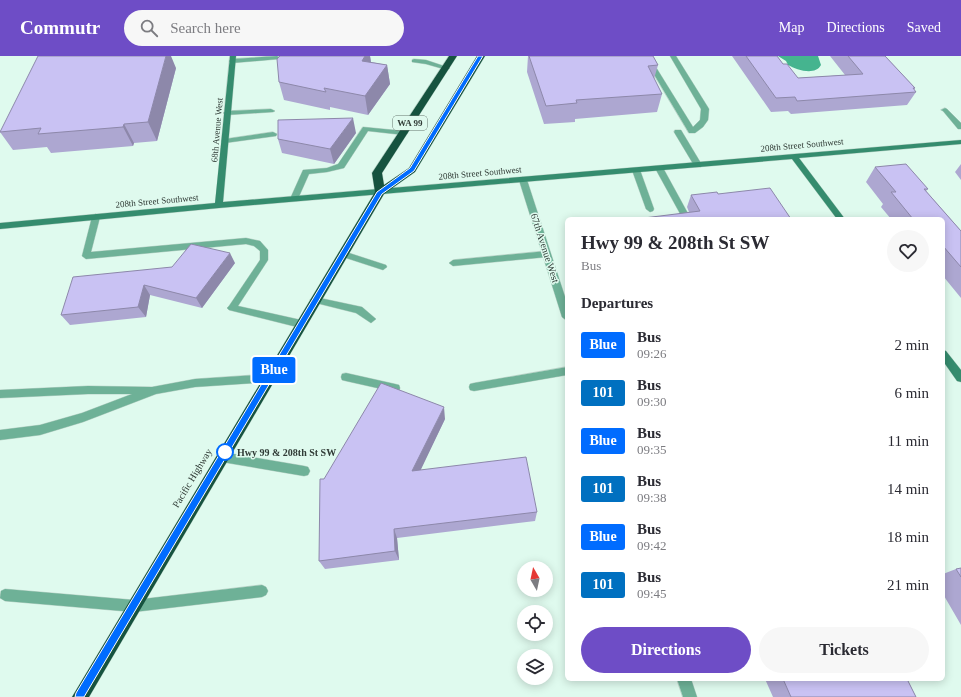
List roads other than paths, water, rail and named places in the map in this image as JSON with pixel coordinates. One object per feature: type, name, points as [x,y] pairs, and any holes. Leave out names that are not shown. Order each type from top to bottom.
[{"type":"highway","name":"WA 99","points":[[380,192],[377,173],[447,68],[453,56]]},
{"type":"highway","name":"Pacific Highway","points":[[80,697],[380,192],[412,170],[481,56]]},
{"type":"street","points":[[646,56],[692,131],[698,129],[706,116],[704,109],[674,56]]},
{"type":"street","points":[[232,59],[276,58]]},
{"type":"street","name":"68th Avenue West","points":[[219,205],[232,59]]},
{"type":"street","points":[[414,62],[426,62],[447,68]]},
{"type":"street","points":[[945,110],[961,127]]},
{"type":"street","points":[[227,113],[271,111]]},
{"type":"street","points":[[294,199],[306,172],[327,170],[341,166],[366,129],[404,133]]},
{"type":"street","points":[[678,132],[698,165]]},
{"type":"street","points":[[225,141],[272,134]]},
{"type":"street","name":"208th Street Southwest","points":[[0,226],[219,205],[961,142]]},
{"type":"street","points":[[794,156],[840,217]]},
{"type":"street","points":[[659,168],[686,217]]},
{"type":"street","points":[[636,170],[650,209]]},
{"type":"street","name":"67th Avenue West","points":[[523,180],[565,311]]},
{"type":"street","points":[[96,217],[86,256],[246,241],[257,243],[264,250],[264,260],[232,308],[301,324]]},
{"type":"street","points":[[343,254],[383,267]]},
{"type":"street","points":[[453,263],[547,254]]},
{"type":"street","points":[[315,300],[359,310],[371,320]]},
{"type":"street","points":[[945,357],[961,378]]},
{"type":"street","points":[[474,387],[565,371]]},
{"type":"street","points":[[346,377],[395,388]]},
{"type":"street","points":[[0,394],[88,390],[155,390],[195,383],[269,378]]},
{"type":"street","points":[[0,435],[40,430],[83,417],[155,390]]},
{"type":"street","points":[[222,457],[304,471]]},
{"type":"street","points":[[5,595],[134,606],[262,591]]},
{"type":"street","points":[[685,681],[690,697]]},
{"type":"place","name":"Hwy 99 & 208th St SW","points":[[225,452]]}]
